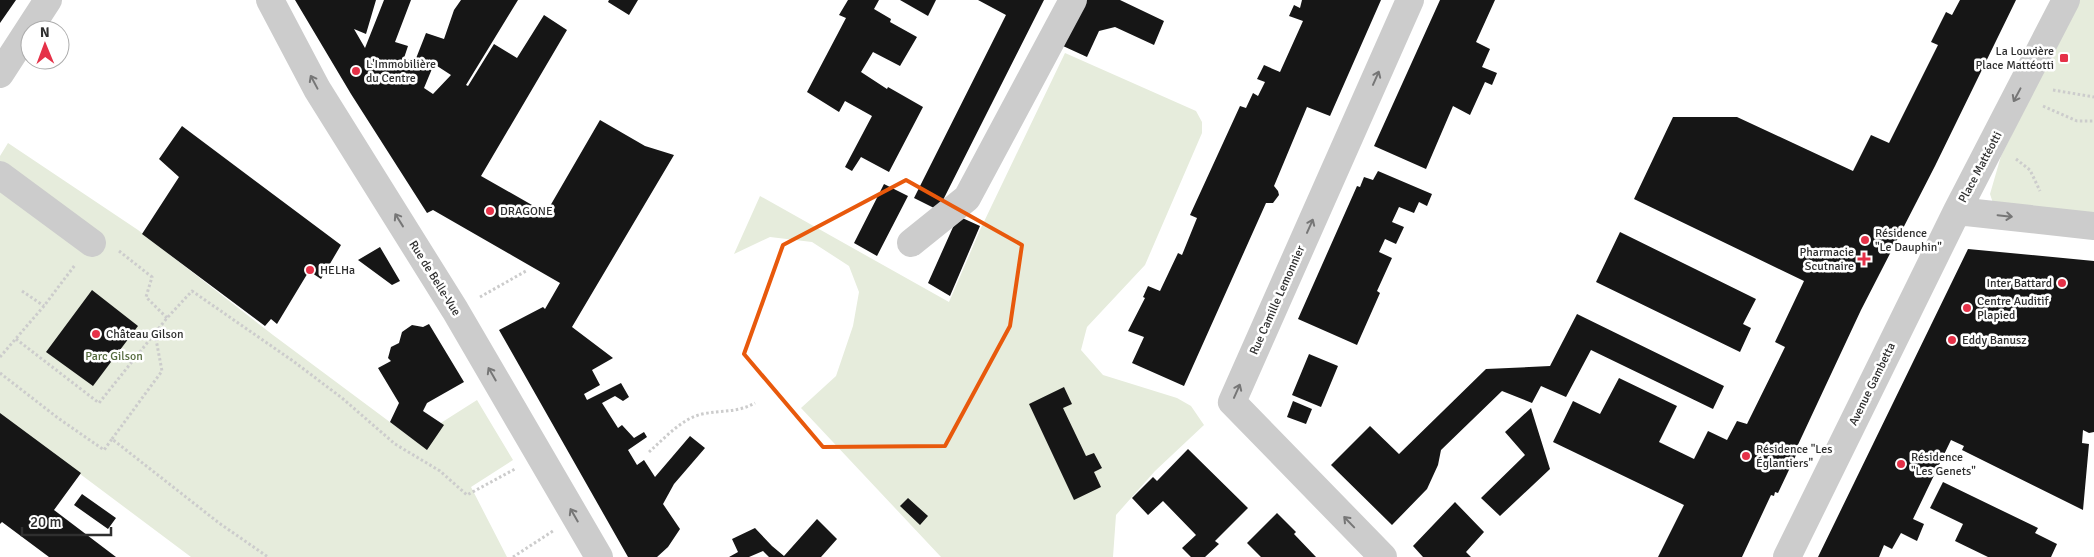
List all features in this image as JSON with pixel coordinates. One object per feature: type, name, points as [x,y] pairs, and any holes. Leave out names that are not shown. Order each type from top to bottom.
[{"type":"street","points":[[0,74],[48,0]]},
{"type":"street","name":"Rue de Belle-Vue","points":[[270,0],[317,89],[455,310],[599,557]]},
{"type":"street","points":[[911,243],[968,198],[1073,0]]},
{"type":"street","name":"Rue Camille Lemonnier","points":[[1383,557],[1232,402],[1410,0]]},
{"type":"street","name":"Place Mattéotti","points":[[2066,2],[1957,211],[2094,226]]},
{"type":"street","points":[[0,175],[92,244]]},
{"type":"street","name":"Avenue Gambetta","points":[[1787,557],[1957,211]]},
{"type":"path","points":[[2022,86],[2094,97]]},
{"type":"path","points":[[2022,86],[2077,121],[2094,121]]},
{"type":"path","points":[[1990,147],[2015,158],[2030,170],[2039,185],[2043,200],[2043,220]]},
{"type":"path","points":[[0,357],[44,306],[92,244],[113,246],[152,276],[146,298],[167,318]]},
{"type":"path","points":[[455,310],[526,270]]},
{"type":"path","points":[[22,291],[44,306]]},
{"type":"path","points":[[16,339],[99,403],[167,318],[192,291],[233,318],[328,388],[395,444],[440,470],[466,495],[539,455]]},
{"type":"path","points":[[0,373],[58,418],[104,450],[162,371],[155,334]]},
{"type":"path","points":[[649,452],[677,427],[700,414],[734,412],[755,403]]},
{"type":"path","points":[[112,439],[219,523],[268,557]]},
{"type":"path","points":[[513,557],[575,517]]},
{"type":"highlighted area","points":[[906,180],[1022,245],[1010,326],[945,446],[823,447],[744,354],[783,245]]},
{"type":"green space","points":[[2079,0],[2094,0],[2094,216],[1993,203],[1990,194],[2001,156]]},
{"type":"green space","points":[[1065,53],[1196,111],[1202,122],[1202,133],[1145,265],[1087,327],[1081,350],[1103,375],[1177,398],[1191,406],[1204,425],[1155,471],[1116,515],[1113,557],[941,557],[801,408],[836,376],[853,326],[859,292],[849,266],[812,242],[770,237],[734,254],[760,196],[949,302],[980,230]]},
{"type":"green space","name":"Parc Gilson","points":[[8,143],[138,230],[273,335],[414,440],[477,400],[513,460],[471,487],[507,557],[191,557],[0,414],[0,156]]},
{"type":"building","points":[[0,0],[16,0],[0,23]]},
{"type":"building","points":[[295,0],[376,0],[366,34],[354,29],[365,48],[384,0],[411,0],[395,42],[408,46],[404,58],[415,61],[426,33],[444,39],[454,10],[461,0],[518,0],[466,85],[468,86],[494,44],[517,58],[544,15],[567,30],[481,176],[546,213],[600,120],[645,146],[674,155],[572,327],[613,358],[592,370],[600,385],[584,394],[587,400],[621,383],[629,397],[623,401],[615,396],[602,403],[618,428],[622,425],[634,438],[644,432],[647,437],[628,450],[637,465],[644,460],[655,477],[690,436],[705,448],[674,484],[663,504],[680,529],[668,547],[657,557],[628,557],[499,330],[543,307],[545,309],[560,283],[433,210],[427,213],[351,94]],"holes":[[[434,64],[451,75],[433,94],[424,88]]]},
{"type":"building","points":[[609,0],[638,0],[629,15],[608,2]]},
{"type":"building","points":[[848,0],[879,0],[874,9],[891,19],[890,22],[917,37],[900,66],[873,52],[861,72],[887,89],[888,87],[923,107],[889,172],[861,157],[852,171],[845,167],[872,116],[845,101],[839,112],[807,92],[846,18],[839,15]]},
{"type":"building","points":[[900,0],[936,0],[928,16]]},
{"type":"building","points":[[978,0],[1044,0],[938,210],[914,198],[1006,15]]},
{"type":"building","points":[[1085,0],[1120,0],[1164,21],[1154,45],[1115,27],[1099,31],[1087,57],[1063,46]]},
{"type":"building","points":[[1302,0],[1381,0],[1330,116],[1307,107],[1274,186],[1279,195],[1273,203],[1266,203],[1184,386],[1132,363],[1144,337],[1128,331],[1145,298],[1143,297],[1148,286],[1160,291],[1178,253],[1182,255],[1197,218],[1190,215],[1240,106],[1246,108],[1253,93],[1258,96],[1265,82],[1257,79],[1264,65],[1280,72],[1303,21],[1289,16],[1294,5],[1300,8]]},
{"type":"building","points":[[1440,0],[1495,0],[1476,42],[1490,49],[1482,67],[1497,73],[1492,85],[1485,82],[1470,115],[1453,106],[1426,169],[1374,146]]},
{"type":"building","points":[[1960,0],[2016,0],[1935,166],[1861,310],[1796,449],[1797,453],[1778,493],[1775,492],[1774,496],[1771,495],[1742,557],[1658,557],[1684,505],[1553,442],[1573,401],[1600,414],[1619,378],[1677,406],[1659,442],[1694,459],[1708,431],[1727,440],[1737,421],[1747,424],[1785,347],[1775,342],[1804,281],[1634,199],[1673,117],[1737,117],[1853,171],[1871,135],[1889,143],[1938,45],[1931,42],[1946,12],[1952,15]]},
{"type":"building","points":[[182,126],[341,245],[321,279],[309,271],[277,324],[271,319],[265,326],[142,234],[179,177],[159,159]]},
{"type":"building","points":[[1378,171],[1432,194],[1427,206],[1419,202],[1414,213],[1399,207],[1392,222],[1404,227],[1396,244],[1385,239],[1379,252],[1392,258],[1377,291],[1380,293],[1357,345],[1298,319],[1357,186],[1360,187],[1364,177],[1373,180]]},
{"type":"building","points":[[884,184],[908,196],[877,256],[854,243]]},
{"type":"building","points":[[958,216],[980,226],[950,296],[928,283]]},
{"type":"building","points":[[1620,232],[1756,299],[1743,324],[1751,328],[1740,352],[1596,282]]},
{"type":"building","points":[[380,247],[400,281],[392,285],[358,260]]},
{"type":"building","points":[[1968,249],[2094,261],[2094,432],[2089,433],[2083,430],[2082,443],[2089,444],[2083,510],[1962,450],[1964,446],[1951,440],[1913,519],[1924,524],[1917,541],[1901,533],[1892,549],[1884,545],[1879,557],[1818,557]]},
{"type":"building","name":"Château Gilson","points":[[92,290],[138,326],[93,386],[46,352]]},
{"type":"building","points":[[1577,314],[1724,386],[1713,409],[1591,350],[1566,397],[1541,386],[1532,403],[1502,391],[1441,450],[1438,465],[1427,489],[1392,525],[1331,465],[1370,426],[1399,454],[1486,369],[1550,366]]},
{"type":"building","points":[[429,324],[464,382],[427,403],[423,411],[444,425],[427,450],[390,422],[399,403],[378,368],[391,361],[388,358],[391,347],[399,343],[402,332],[412,325],[423,327]]},
{"type":"building","points":[[1309,354],[1338,366],[1321,407],[1292,395]]},
{"type":"building","points":[[1064,387],[1072,404],[1063,408],[1086,456],[1094,453],[1102,468],[1094,472],[1101,487],[1074,500],[1029,404]]},
{"type":"building","points":[[1293,401],[1312,409],[1306,424],[1287,417]]},
{"type":"building","points":[[1531,408],[1550,469],[1500,516],[1481,498],[1525,455],[1505,432]]},
{"type":"building","points":[[0,413],[81,473],[54,510],[116,557],[49,557],[2,522],[0,524]]},
{"type":"building","points":[[1188,449],[1248,508],[1215,541],[1219,544],[1205,557],[1191,557],[1182,548],[1196,535],[1163,501],[1148,515],[1132,498],[1153,477],[1157,481]]},
{"type":"building","points":[[1943,482],[2038,528],[2035,533],[2057,544],[2051,557],[1988,557],[1955,541],[1963,524],[1930,508]]},
{"type":"building","points":[[82,494],[116,518],[108,529],[74,505]]},
{"type":"building","points":[[908,498],[928,516],[920,525],[900,506]]},
{"type":"building","points":[[1455,502],[1484,532],[1466,552],[1471,557],[1423,557],[1413,546]]},
{"type":"building","points":[[1277,513],[1296,532],[1294,534],[1316,557],[1261,557],[1247,543]]},
{"type":"building","points":[[817,519],[837,539],[821,557],[769,557],[763,551],[749,557],[729,557],[738,552],[732,539],[755,528],[784,556]]},
{"type":"place","name":"La Louvière Place Mattéotti","points":[[2064,58]]},
{"type":"place","name":"L'Immobilière du Centre","points":[[356,71]]},
{"type":"place","name":"DRAGONE","points":[[490,211]]},
{"type":"place","name":"Résidence \"Le Dauphin\"","points":[[1865,240]]},
{"type":"place","name":"Pharmacie Scutnaire","points":[[1864,259]]},
{"type":"place","name":"HELHa","points":[[310,270]]},
{"type":"place","name":"Inter Battard","points":[[2062,283]]},
{"type":"place","name":"Centre Auditif Plapied","points":[[1967,308]]},
{"type":"place","name":"Château Gilson","points":[[96,334]]},
{"type":"place","name":"Eddy Banusz","points":[[1952,340]]},
{"type":"place","name":"Résidence \"Les Églantiers\"","points":[[1746,456]]},
{"type":"place","name":"Résidence \"Les Genets\"","points":[[1901,464]]}]
